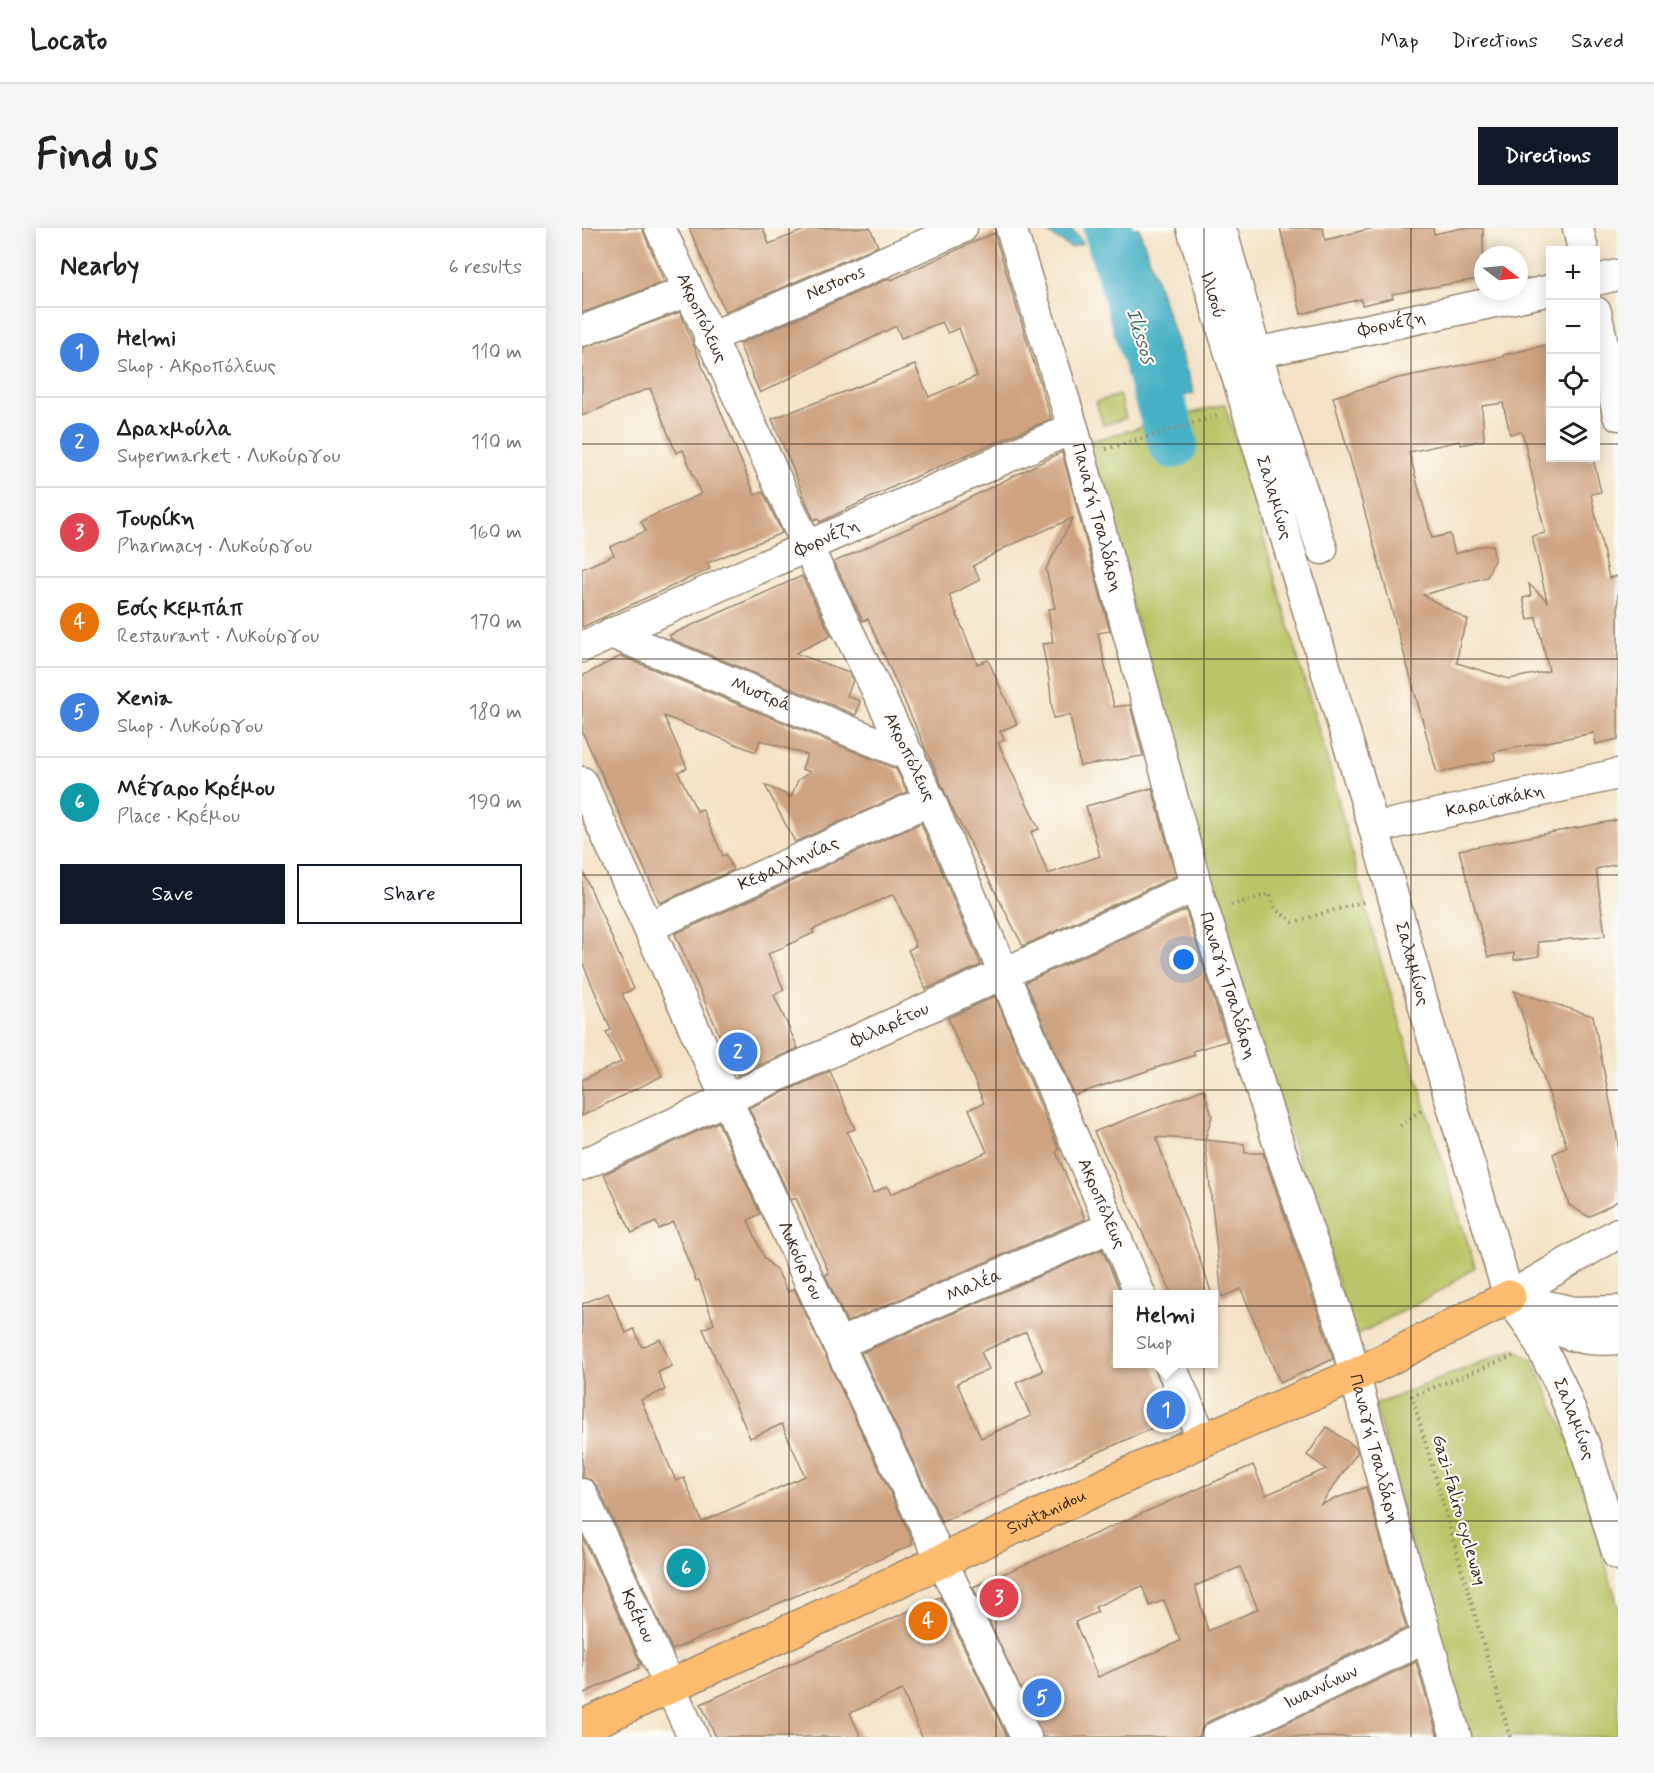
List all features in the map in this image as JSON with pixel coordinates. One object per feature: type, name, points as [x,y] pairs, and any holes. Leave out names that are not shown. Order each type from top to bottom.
[{"type":"main road","name":"Sivitanidou","points":[[582,1727],[1203,1440],[1356,1375],[1509,1297]]},
{"type":"street","name":"Ακροπόλεως","points":[[660,228],[808,548],[930,800],[1138,1290]]},
{"type":"street","name":"Nestoros","points":[[709,338],[962,228]]},
{"type":"street","name":"Παναγή Τσαλδάρη","points":[[1011,228],[1073,428],[1197,889],[1280,1149],[1356,1375],[1393,1521],[1456,1737]]},
{"type":"street","name":"Ιλισού","points":[[1192,228],[1245,357]]},
{"type":"street","name":"Σαλαμίνος","points":[[1221,228],[1245,357],[1445,1082],[1509,1297],[1532,1329],[1560,1384],[1584,1444],[1617,1549]]},
{"type":"street","points":[[1578,228],[1582,246]]},
{"type":"street","points":[[1600,279],[1618,275]]},
{"type":"street","points":[[582,331],[688,291]]},
{"type":"street","name":"Φορνέζη","points":[[1245,357],[1546,291]]},
{"type":"street","points":[[1600,331],[1618,416]]},
{"type":"street","name":"Σαλαμίνος","points":[[1245,357],[1322,549]]},
{"type":"street","name":"Φορνέζη","points":[[582,647],[1073,428]]},
{"type":"street","name":"Μυστρά","points":[[611,633],[910,756]]},
{"type":"street","name":"Καραϊσκάκη","points":[[1374,828],[1618,774]]},
{"type":"street","name":"Λυκούργου","points":[[582,782],[728,1097],[838,1344],[1026,1737]]},
{"type":"street","name":"Κεφαλληνίας","points":[[648,927],[930,800]]},
{"type":"street","name":"Φιλαρέτου","points":[[582,1165],[728,1097],[1197,889]]},
{"type":"street","name":"Μαλέα","points":[[838,1344],[1111,1227]]},
{"type":"street","points":[[1509,1297],[1618,1233]]},
{"type":"street","points":[[1509,1297],[1574,1312],[1618,1311]]},
{"type":"street","points":[[1509,1297],[1565,1335],[1593,1341],[1618,1339]]},
{"type":"street","points":[[1172,1368],[1203,1440]]},
{"type":"street","name":"Κρέμου","points":[[582,1494],[693,1737]]},
{"type":"street","name":"Ιωαννίνων","points":[[1216,1737],[1426,1638]]},
{"type":"path","points":[[1137,440],[1221,415]]},
{"type":"path","points":[[1197,889],[1218,886],[1224,906],[1270,894],[1275,909],[1293,922],[1377,898]]},
{"type":"path","name":"Gazi-Faliro cycleway","points":[[1510,1737],[1412,1396],[1513,1356]]},
{"type":"green space","points":[[1119,395],[1126,418],[1103,425],[1096,402]]},
{"type":"green space","points":[[1225,404],[1332,776],[1376,945],[1475,1267],[1442,1290],[1355,1336],[1214,900],[1087,442]]},
{"type":"green space","points":[[1515,1348],[1534,1362],[1569,1441],[1618,1606],[1618,1737],[1459,1737],[1375,1405]]},
{"type":"water","points":[[1047,228],[1070,228],[1083,243],[1071,248],[1048,233]]},
{"type":"water","points":[[1096,228],[1139,228],[1194,393],[1147,406]]},
{"type":"building","points":[[582,228],[642,228],[664,282],[582,313]]},
{"type":"building","points":[[689,228],[763,228],[769,244],[809,228],[870,228],[878,246],[725,312]]},
{"type":"building","points":[[1280,228],[1323,228],[1325,240],[1373,228],[1433,228],[1434,234],[1462,228],[1483,228],[1483,246],[1474,246],[1474,280],[1392,294],[1393,298],[1362,305],[1361,299],[1301,314]]},
{"type":"building","points":[[994,233],[1051,419],[901,483],[820,522],[818,518],[814,520],[772,419],[915,365],[929,397],[977,376],[959,328],[948,333],[942,322],[901,338],[896,326],[760,393],[739,344],[890,278],[891,280]]},
{"type":"building","points":[[680,312],[755,495],[763,492],[782,533],[707,563],[710,569],[582,627],[582,569],[614,555],[610,547],[646,531],[641,521],[701,494],[683,450],[676,453],[650,388],[582,416],[582,348]]},
{"type":"building","points":[[1546,345],[1546,462],[1594,462],[1601,492],[1591,494],[1609,578],[1618,576],[1618,739],[1596,744],[1594,733],[1494,752],[1495,760],[1437,773],[1333,397],[1399,378],[1503,357],[1503,355]],"holes":[[[1503,403],[1510,434],[1521,432],[1545,533],[1532,536],[1547,601],[1529,584],[1531,596],[1523,598],[1528,620],[1536,617],[1549,671],[1509,679],[1457,663],[1460,641],[1468,620],[1423,595],[1487,577],[1494,560],[1493,545],[1455,554],[1450,534],[1432,538],[1409,452],[1459,441],[1461,445],[1484,440],[1482,406]]]},
{"type":"building","points":[[1062,452],[1110,631],[1098,633],[1114,707],[1130,705],[1143,756],[1080,766],[1070,715],[1053,718],[1042,644],[1053,643],[1048,609],[1055,608],[1046,569],[1073,518],[1004,548],[973,566],[980,580],[949,595],[977,664],[988,660],[1017,724],[1000,731],[1004,740],[998,743],[1039,829],[1031,832],[1048,874],[1100,856],[1086,806],[1152,788],[1176,876],[1023,946],[952,808],[868,619],[863,621],[834,562],[915,525]]},
{"type":"building","points":[[802,576],[831,636],[795,653],[849,673],[853,680],[847,696],[860,701],[856,715],[671,639],[670,635]]},
{"type":"building","points":[[621,656],[896,769],[907,792],[795,842],[765,785],[791,797],[798,780],[810,772],[802,769],[807,755],[760,740],[756,752],[664,716],[687,768],[678,772],[697,811],[702,809],[723,856],[726,854],[733,870],[660,903],[582,731],[582,676]]},
{"type":"building","points":[[1618,820],[1618,864],[1596,869],[1605,936],[1538,942],[1539,956],[1514,960],[1514,953],[1488,957],[1459,850]]},
{"type":"building","points":[[921,823],[981,965],[926,989],[908,950],[916,946],[894,894],[812,930],[814,933],[768,954],[784,990],[774,995],[798,1048],[737,1075],[675,934]]},
{"type":"building","points":[[582,869],[634,989],[622,994],[662,1076],[582,1116],[582,1080],[621,1062],[606,1032],[611,1030],[582,961]]},
{"type":"building","points":[[1186,910],[1227,1041],[1193,1051],[1195,1055],[1074,1095],[1026,982]]},
{"type":"building","points":[[1514,991],[1593,1016],[1618,1142],[1618,1201],[1589,1217],[1569,1205],[1553,1154],[1567,1147]]},
{"type":"building","points":[[995,996],[1059,1150],[1056,1152],[1085,1219],[847,1322],[825,1275],[829,1273],[796,1198],[791,1200],[749,1108],[830,1071],[855,1129],[847,1132],[873,1193],[887,1186],[891,1194],[987,1152],[969,1109],[984,1103],[948,1018]]},
{"type":"building","points":[[1204,1089],[1212,1116],[1205,1140],[1156,1137],[1211,1290],[1170,1290],[1094,1132]]},
{"type":"building","points":[[718,1122],[760,1214],[748,1220],[764,1258],[778,1272],[788,1292],[794,1289],[911,1537],[912,1545],[672,1650],[598,1487],[591,1480],[582,1477],[582,1304],[608,1293],[626,1333],[634,1329],[642,1347],[660,1339],[672,1366],[658,1372],[665,1390],[641,1400],[676,1481],[684,1478],[702,1522],[805,1476],[782,1424],[750,1438],[703,1329],[714,1324],[699,1280],[696,1281],[673,1222],[659,1229],[656,1222],[632,1233],[604,1174]]},
{"type":"building","points":[[1205,1140],[1244,1144],[1245,1153],[1263,1153],[1327,1339],[1333,1359],[1280,1383],[1241,1289],[1222,1297]]},
{"type":"building","points":[[1102,1249],[1119,1290],[1113,1290],[1113,1368],[1155,1368],[1175,1418],[942,1522],[861,1353]],"holes":[[[1026,1332],[1043,1371],[1016,1383],[1031,1416],[981,1438],[957,1383],[989,1369],[981,1352]]]},
{"type":"building","points":[[1327,1427],[1356,1448],[1357,1453],[1321,1504],[1366,1487],[1406,1628],[1209,1721],[1202,1728],[1199,1737],[1043,1737],[973,1587],[1253,1465],[1266,1495],[1326,1469],[1307,1455]],"holes":[[[1240,1567],[1258,1609],[1208,1631],[1195,1586]],[[1142,1586],[1150,1606],[1164,1600],[1180,1641],[1098,1677],[1075,1622],[1098,1612],[1095,1607]]]},
{"type":"building","points":[[582,1536],[641,1664],[638,1665],[639,1668],[582,1694]]},
{"type":"building","points":[[940,1597],[1007,1737],[922,1737],[902,1690],[850,1713],[861,1737],[716,1737],[701,1704]]},
{"type":"building","points":[[1416,1662],[1438,1737],[1256,1737]]},
{"type":"waterway","name":"Ilissos","points":[[1108,228],[1173,444]]},
{"type":"place","name":"Δραχμούλα","points":[[738,1052]]},
{"type":"place","name":"Helmi","points":[[1166,1410]]},
{"type":"place","name":"Μέγαρο Κρέμου","points":[[686,1568]]},
{"type":"place","name":"Τουρίκη","points":[[999,1598]]},
{"type":"place","name":"Εσίς Κεμπάπ","points":[[928,1621]]},
{"type":"place","name":"Xenia","points":[[1042,1698]]}]
